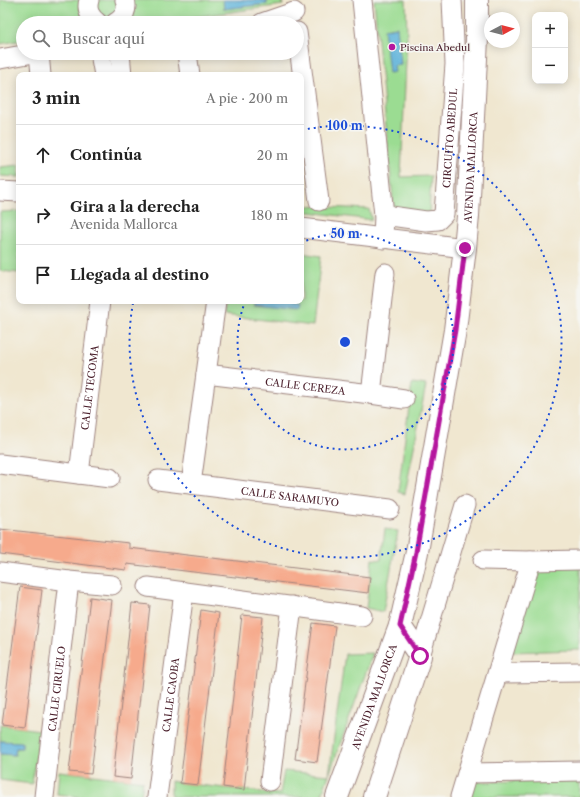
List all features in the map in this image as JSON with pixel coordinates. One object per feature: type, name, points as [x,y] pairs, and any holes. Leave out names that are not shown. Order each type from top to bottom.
[{"type":"main road","name":"AVENIDA MALLORCA","points":[[337,797],[400,626],[416,552],[452,345],[465,248],[477,39],[477,0]]},
{"type":"main road","points":[[374,797],[420,656],[400,626]]},
{"type":"street","points":[[88,0],[88,8],[91,16]]},
{"type":"street","points":[[124,16],[126,11],[125,0]]},
{"type":"street","points":[[362,0],[384,215],[383,239]]},
{"type":"street","name":"CIRCUITO ABEDUL","points":[[384,215],[426,221],[438,220],[444,214],[455,64],[452,0]]},
{"type":"street","points":[[282,16],[294,12]]},
{"type":"street","points":[[0,59],[16,56]]},
{"type":"street","points":[[40,60],[42,72]]},
{"type":"street","points":[[101,60],[103,72]]},
{"type":"street","points":[[121,60],[122,72]]},
{"type":"street","points":[[188,60],[190,72]]},
{"type":"street","points":[[301,60],[302,72]]},
{"type":"street","points":[[304,86],[319,201]]},
{"type":"street","points":[[0,190],[16,192]]},
{"type":"street","points":[[304,228],[465,248]]},
{"type":"street","points":[[371,394],[385,273]]},
{"type":"street","name":"CALLE TECOMA","points":[[79,474],[100,304]]},
{"type":"street","points":[[191,484],[216,304]]},
{"type":"street","name":"CALLE CEREZA","points":[[206,374],[404,399]]},
{"type":"street","points":[[0,464],[110,478]]},
{"type":"street","name":"CALLE SARAMUYO","points":[[158,480],[390,509]]},
{"type":"street","points":[[420,656],[465,505]]},
{"type":"street","points":[[483,560],[580,560]]},
{"type":"street","points":[[460,797],[531,561]]},
{"type":"street","points":[[0,572],[112,585]]},
{"type":"street","name":"CALLE CIRUELO","points":[[44,797],[69,581]]},
{"type":"street","points":[[148,587],[362,616]]},
{"type":"street","name":"CALLE CAOBA","points":[[157,797],[184,592]]},
{"type":"street","points":[[270,781],[292,606]]},
{"type":"street","points":[[498,673],[580,672]]},
{"type":"street","points":[[468,772],[580,770]]},
{"type":"green space","points":[[0,0],[223,0],[224,9],[267,4],[267,0],[282,0],[283,5],[202,16],[16,16],[16,41],[0,44]]},
{"type":"green space","points":[[374,0],[406,0],[407,38],[401,177],[431,176],[429,216],[394,210]],"holes":[[[396,27],[401,64],[394,66],[384,29]]]},
{"type":"green space","points":[[16,165],[16,177],[0,176],[0,167]]},
{"type":"green space","points":[[304,198],[306,206],[369,209],[372,220],[304,211]]},
{"type":"green space","points":[[16,211],[16,273],[0,271],[0,212]]},
{"type":"green space","points":[[304,253],[321,256],[313,326],[224,315],[226,304],[298,305],[291,304],[304,304]]},
{"type":"green space","points":[[412,383],[426,385],[405,494],[398,492]]},
{"type":"green space","points":[[385,529],[398,531],[383,612],[366,608],[372,559],[381,560]]},
{"type":"green space","points":[[580,556],[580,650],[510,652],[539,557]]},
{"type":"green space","points":[[373,653],[329,775],[345,654]]},
{"type":"green space","points":[[0,725],[40,730],[32,784],[0,780],[0,754],[15,755],[16,748],[22,748],[22,743],[0,741]]},
{"type":"green space","points":[[59,771],[143,781],[141,797],[81,797],[57,794]]},
{"type":"green space","points":[[284,771],[329,775],[321,797],[171,797],[171,781],[280,794]]},
{"type":"green space","points":[[580,780],[580,797],[469,797],[473,782]]},
{"type":"water","points":[[223,0],[267,0],[267,4],[224,9]]},
{"type":"water","name":"Piscina Abedul","points":[[397,27],[401,65],[394,66],[395,72],[389,73],[384,29]]},
{"type":"water","points":[[291,304],[298,305],[297,310],[254,305]]},
{"type":"water","points":[[0,741],[22,742],[22,748],[16,748],[15,755],[0,754]]},
{"type":"building","points":[[0,529],[129,543],[129,548],[370,577],[368,593],[127,564],[126,570],[0,554]]},
{"type":"building","points":[[20,587],[42,590],[25,728],[2,725]]},
{"type":"building","points":[[90,597],[112,600],[91,774],[69,772]]},
{"type":"building","points":[[132,603],[150,605],[131,779],[113,777]]},
{"type":"building","points":[[201,610],[219,613],[198,785],[180,783]]},
{"type":"building","points":[[242,615],[263,617],[244,790],[223,787]]},
{"type":"building","points":[[313,623],[335,626],[317,762],[295,759]]},
{"type":"place","name":"Piscina Abedul","points":[[392,47]]},
{"type":"route","points":[[420,656],[400,626],[416,552],[455,330],[465,248]]}]
